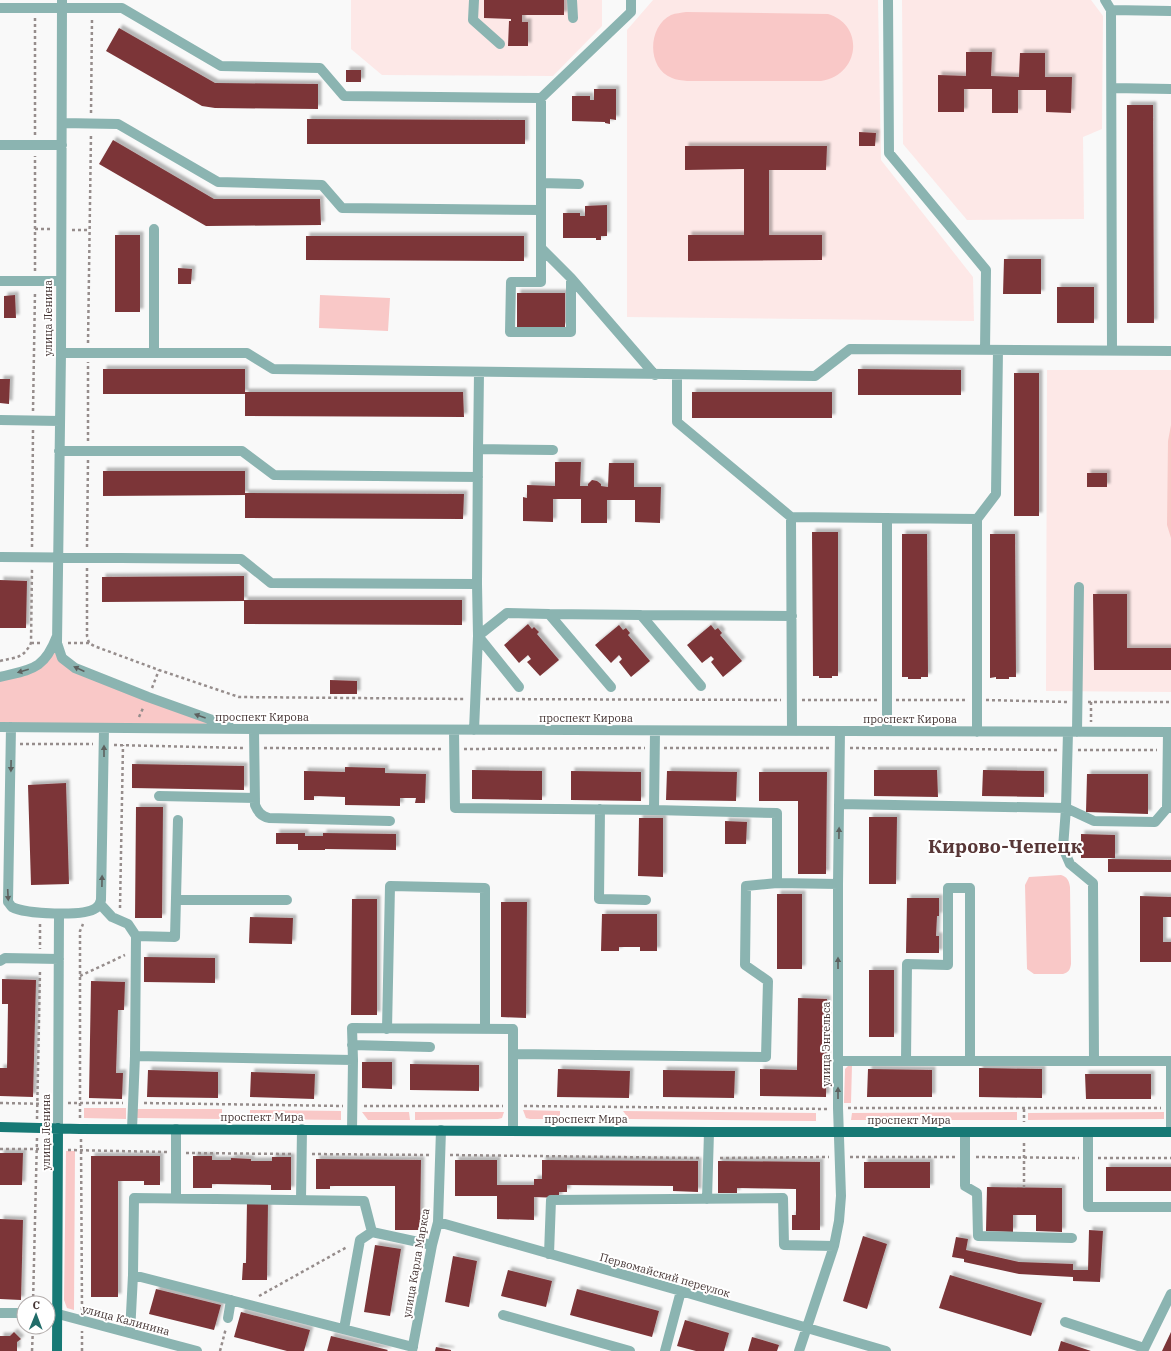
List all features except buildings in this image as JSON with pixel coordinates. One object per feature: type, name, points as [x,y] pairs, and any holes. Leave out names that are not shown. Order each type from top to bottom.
[{"type":"main road","name":"проспект Мира","points":[[0,1127],[80,1129],[709,1132],[1171,1132]]},
{"type":"main road","name":"улица Ленина","points":[[54,1295],[58,1128]]},
{"type":"main road","name":"улица Ленина","points":[[55,1335],[57,1351]]},
{"type":"street","points":[[474,0],[473,20],[500,44]]},
{"type":"street","points":[[572,0],[573,18]]},
{"type":"street","points":[[0,8],[35,8],[62,3],[92,7],[122,8],[221,66],[320,68],[344,96],[541,98],[630,12],[631,0]]},
{"type":"street","points":[[888,0],[889,153],[986,270],[985,350]]},
{"type":"street","points":[[1105,0],[1111,10],[1112,351]]},
{"type":"street","name":"улица Ленина","points":[[56,636],[60,421],[62,3]]},
{"type":"street","points":[[1111,10],[1171,11]]},
{"type":"street","points":[[1112,88],[1171,89]]},
{"type":"street","points":[[541,98],[541,282],[511,282],[510,332],[571,332],[571,278]]},
{"type":"street","points":[[62,123],[118,124],[218,182],[322,185],[342,208],[541,210]]},
{"type":"street","points":[[0,145],[62,145]]},
{"type":"street","points":[[541,184],[579,184]]},
{"type":"street","points":[[154,228],[154,353]]},
{"type":"street","points":[[541,248],[571,278],[656,375]]},
{"type":"street","points":[[0,280],[60,281]]},
{"type":"street","points":[[60,353],[247,353],[274,369],[676,376],[815,376],[850,349],[1171,351]]},
{"type":"street","points":[[977,732],[977,519],[996,494],[998,350]]},
{"type":"street","points":[[474,730],[478,636],[479,372]]},
{"type":"street","points":[[676,376],[676,422],[791,517],[977,519]]},
{"type":"street","points":[[0,420],[60,421]]},
{"type":"street","points":[[478,449],[553,450]]},
{"type":"street","points":[[59,451],[242,451],[274,475],[478,477]]},
{"type":"street","points":[[791,517],[792,731]]},
{"type":"street","points":[[887,518],[887,731]]},
{"type":"street","points":[[0,557],[242,559],[271,583],[477,584]]},
{"type":"street","points":[[1079,587],[1077,702],[1068,750],[1063,848],[1070,864],[1093,883],[1094,1061]]},
{"type":"street","points":[[478,636],[507,613],[792,616]]},
{"type":"street","points":[[549,614],[611,687]]},
{"type":"street","points":[[641,615],[701,686]]},
{"type":"street","points":[[0,677],[25,670],[43,662],[52,649],[56,636]]},
{"type":"street","points":[[56,636],[62,658],[75,668],[148,697],[237,729]]},
{"type":"street","points":[[478,636],[519,687]]},
{"type":"street","points":[[11,726],[8,902],[12,907],[19,909],[59,914],[90,911],[95,909],[100,904],[102,894],[104,728]]},
{"type":"street","name":"проспект Кирова","points":[[0,727],[655,731],[1170,732]]},
{"type":"street","points":[[254,729],[255,805],[263,816],[269,818],[390,821]]},
{"type":"street","points":[[454,730],[454,808],[777,812],[777,883]]},
{"type":"street","points":[[654,810],[655,731]]},
{"type":"street","name":"улица Энгельса","points":[[799,1351],[834,1246],[839,1221],[841,1196],[838,1108],[840,731]]},
{"type":"street","points":[[839,804],[1066,808],[1094,821],[1155,822],[1169,808],[1168,750],[1170,732]]},
{"type":"street","points":[[159,796],[255,798]]},
{"type":"street","points":[[600,809],[599,899],[646,900]]},
{"type":"street","points":[[136,936],[175,937],[178,820]]},
{"type":"street","points":[[514,1054],[766,1057],[768,981],[745,965],[746,886],[777,883],[838,884]]},
{"type":"street","points":[[388,1029],[390,886],[485,888],[485,1028]]},
{"type":"street","points":[[906,1061],[907,964],[948,965],[948,888],[970,888],[970,1060]]},
{"type":"street","points":[[176,900],[287,900]]},
{"type":"street","points":[[100,904],[112,917],[128,924],[136,936],[135,1056],[132,1129]]},
{"type":"street","name":"улица Ленина","points":[[58,1128],[59,914]]},
{"type":"street","points":[[2,957],[59,959]]},
{"type":"street","points":[[352,1130],[352,1028],[485,1028],[513,1029],[513,1130]]},
{"type":"street","points":[[352,1045],[430,1047]]},
{"type":"street","points":[[135,1056],[353,1060]]},
{"type":"street","points":[[839,1061],[1171,1061],[1171,1132]]},
{"type":"street","points":[[176,1129],[176,1198]]},
{"type":"street","points":[[300,1199],[302,1129]]},
{"type":"street","name":"улица Карла Маркса","points":[[412,1349],[432,1245],[438,1222],[441,1130]]},
{"type":"street","points":[[707,1199],[709,1132]]},
{"type":"street","points":[[965,1132],[964,1186],[977,1193],[978,1236],[1072,1238]]},
{"type":"street","points":[[1088,1132],[1088,1207],[1171,1207]]},
{"type":"street","points":[[130,1333],[134,1275],[134,1198],[364,1201],[372,1232]]},
{"type":"street","points":[[549,1254],[551,1200],[783,1198],[784,1245],[834,1246]]},
{"type":"street","name":"Первомайский переулок","points":[[438,1222],[886,1351]]},
{"type":"street","points":[[344,1329],[360,1240],[372,1232],[432,1245]]},
{"type":"street","points":[[134,1275],[344,1329],[412,1349]]},
{"type":"street","points":[[664,1351],[681,1291]]},
{"type":"street","points":[[1064,1322],[1144,1350],[1171,1294]]},
{"type":"street","points":[[228,1318],[232,1300]]},
{"type":"street","points":[[0,1313],[16,1314]]},
{"type":"street","name":"улица Калинина","points":[[56,1315],[197,1351]]},
{"type":"street","points":[[503,1315],[630,1351]]},
{"type":"path","points":[[92,7],[87,557],[87,636],[89,643],[159,670],[239,697],[1171,702]]},
{"type":"path","points":[[0,661],[23,655],[32,643],[35,281],[35,8]]},
{"type":"path","points":[[72,230],[90,230]]},
{"type":"path","points":[[151,688],[159,670]]},
{"type":"path","points":[[138,720],[144,706]]},
{"type":"path","points":[[11,744],[104,744],[254,748],[840,748],[1168,750]]},
{"type":"path","points":[[115,918],[119,914],[120,908],[123,745]]},
{"type":"path","points":[[37,1103],[41,927],[39,922]]},
{"type":"path","points":[[82,1351],[80,931],[84,922]]},
{"type":"path","points":[[80,976],[136,950]]},
{"type":"path","points":[[0,1103],[58,1104],[80,1102],[352,1106],[1024,1109],[1171,1108]]},
{"type":"path","points":[[1024,1109],[1024,1188]]},
{"type":"path","points":[[33,1295],[37,1150],[36,1137]]},
{"type":"path","points":[[0,1149],[176,1153],[708,1158],[1171,1158]]},
{"type":"path","points":[[246,1304],[360,1240]]},
{"type":"path","points":[[220,1351],[228,1318]]},
{"type":"path","points":[[32,1351],[33,1335]]},
{"type":"shaded area","points":[[351,0],[602,0],[602,26],[553,76],[382,75],[351,49]]},
{"type":"shaded area","points":[[653,0],[878,0],[881,160],[973,277],[974,321],[627,317],[627,30]]},
{"type":"shaded area","points":[[902,0],[1091,0],[1103,16],[1102,129],[1083,137],[1084,219],[967,220],[903,144]]},
{"type":"shaded area","points":[[686,12],[828,14],[840,20],[848,28],[852,38],[853,49],[850,60],[844,70],[834,77],[821,81],[687,81],[675,79],[664,73],[654,57],[654,37],[663,20],[671,15]]},
{"type":"shaded area","points":[[320,295],[390,298],[388,331],[319,328]]},
{"type":"shaded area","points":[[1047,370],[1171,370],[1171,692],[1046,691]]},
{"type":"shaded area","points":[[1171,425],[1171,538],[1167,525],[1168,441]]},
{"type":"shaded area","points":[[52,649],[62,658],[237,729],[0,727],[0,678],[25,670]]},
{"type":"shaded area","points":[[1061,875],[1067,879],[1070,887],[1070,968],[1068,972],[1063,974],[1034,974],[1027,969],[1025,885],[1029,877]]},
{"type":"shaded area","points":[[849,1065],[852,1065],[851,1103],[844,1103],[845,1069]]},
{"type":"shaded area","points":[[84,1108],[126,1108],[126,1119],[84,1118]]},
{"type":"shaded area","points":[[137,1109],[222,1109],[222,1119],[137,1118]]},
{"type":"shaded area","points":[[250,1110],[341,1111],[341,1120],[250,1119]]},
{"type":"shaded area","points":[[523,1110],[560,1111],[560,1119],[530,1119],[526,1118]]},
{"type":"shaded area","points":[[623,1111],[816,1113],[816,1121],[629,1119]]},
{"type":"shaded area","points":[[362,1112],[409,1112],[410,1120],[368,1120]]},
{"type":"shaded area","points":[[415,1112],[504,1112],[502,1118],[498,1119],[415,1120]]},
{"type":"shaded area","points":[[1017,1112],[1017,1120],[851,1120],[852,1113]]},
{"type":"shaded area","points":[[1164,1112],[1164,1119],[1028,1120],[1028,1113]]},
{"type":"shaded area","points":[[66,1151],[75,1151],[74,1310],[67,1308],[64,1300]]},
{"type":"district","name":"Кирово-Чепецк","points":[[1005,846]]}]
